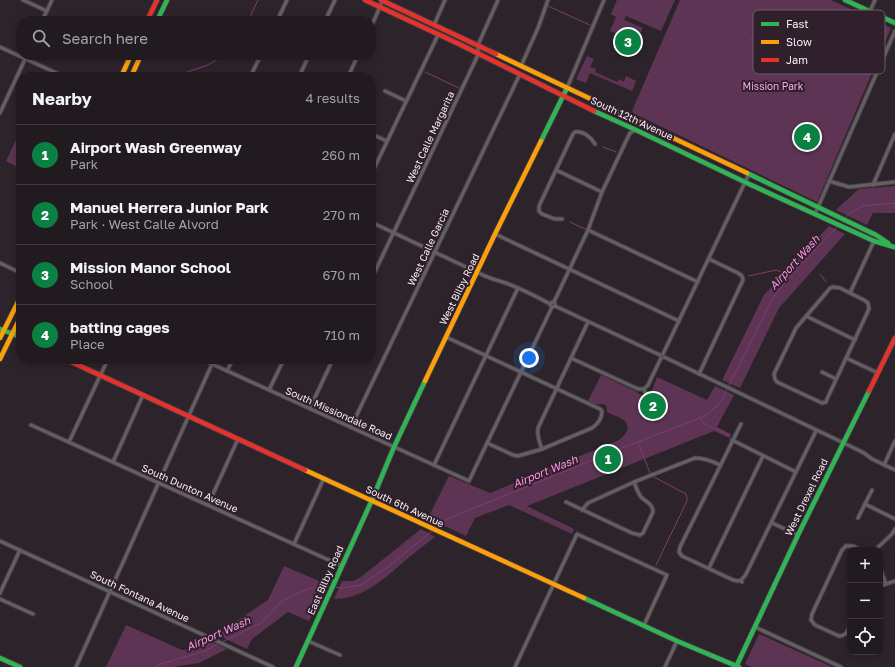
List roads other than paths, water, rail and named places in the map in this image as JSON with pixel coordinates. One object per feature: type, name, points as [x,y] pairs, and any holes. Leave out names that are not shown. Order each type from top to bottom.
[{"type":"street","points":[[23,0],[47,11]]},
{"type":"street","points":[[44,16],[52,0]]},
{"type":"street","points":[[149,16],[156,0]]},
{"type":"street","points":[[159,16],[166,0]]},
{"type":"street","points":[[279,16],[287,0]]},
{"type":"street","points":[[327,16],[335,0]]},
{"type":"street","name":"South 12th Avenue","points":[[365,0],[520,74],[562,96],[832,223],[874,241],[894,247]]},
{"type":"street","points":[[376,16],[381,0]]},
{"type":"street","name":"South 12th Avenue","points":[[381,0],[818,207],[838,218],[876,235],[894,247]]},
{"type":"street","points":[[434,25],[445,0]]},
{"type":"street","name":"West Calle Margarita","points":[[376,269],[478,54],[478,45],[498,0]]},
{"type":"street","points":[[521,66],[538,28],[548,0]]},
{"type":"street","points":[[567,88],[604,0]]},
{"type":"street","points":[[845,0],[868,10]]},
{"type":"street","points":[[870,10],[875,0]]},
{"type":"street","points":[[154,5],[162,9]]},
{"type":"street","points":[[885,18],[895,23]]},
{"type":"street","points":[[885,54],[895,31]]},
{"type":"street","points":[[376,164],[438,35]]},
{"type":"street","points":[[0,47],[16,53]]},
{"type":"street","points":[[19,72],[25,60]]},
{"type":"street","points":[[32,60],[55,72]]},
{"type":"street","points":[[124,72],[130,60]]},
{"type":"street","points":[[133,72],[139,60]]},
{"type":"street","points":[[252,72],[258,60]]},
{"type":"street","points":[[301,72],[307,60]]},
{"type":"street","points":[[350,72],[356,60]]},
{"type":"street","name":"West Calle Garcia","points":[[351,427],[520,74]]},
{"type":"street","points":[[815,214],[876,74]]},
{"type":"street","points":[[0,113],[16,79]]},
{"type":"street","name":"West Bilby Road","points":[[372,500],[394,447],[446,337],[567,88]]},
{"type":"street","points":[[385,91],[406,101]]},
{"type":"street","points":[[624,125],[628,116]]},
{"type":"street","points":[[617,122],[629,130],[628,137]]},
{"type":"street","points":[[446,337],[486,355],[521,372],[602,410],[602,416],[599,422],[592,428],[542,449],[518,456],[487,443],[521,372],[553,305],[588,230],[602,192],[628,137],[630,133],[636,130]]},
{"type":"street","points":[[562,219],[555,219],[542,214],[538,211],[539,206],[573,134],[578,132],[584,134],[592,139],[595,144]]},
{"type":"street","points":[[873,185],[895,134]]},
{"type":"street","points":[[376,136],[387,141]]},
{"type":"street","points":[[556,170],[602,192]]},
{"type":"street","points":[[571,358],[645,391],[749,174]]},
{"type":"street","points":[[829,181],[849,187],[895,182]]},
{"type":"street","points":[[376,224],[477,272],[518,288],[720,383],[864,453],[872,459],[895,470]]},
{"type":"street","points":[[588,230],[698,282]]},
{"type":"street","points":[[495,234],[679,321]]},
{"type":"street","points":[[850,293],[874,241]]},
{"type":"street","points":[[699,374],[744,277],[709,259]]},
{"type":"street","points":[[0,264],[16,271]]},
{"type":"street","points":[[837,287],[850,293],[868,303],[870,306],[869,311],[824,403],[777,382],[774,378],[775,370],[796,328],[830,288],[837,287]]},
{"type":"street","points":[[434,465],[518,288]]},
{"type":"street","points":[[0,338],[2,329],[16,305]]},
{"type":"street","points":[[806,316],[855,340]]},
{"type":"street","points":[[542,449],[537,434],[538,428],[588,322]]},
{"type":"street","points":[[0,359],[16,326]]},
{"type":"street","points":[[2,329],[16,335]]},
{"type":"street","name":"West Drexel Road","points":[[737,667],[798,535],[895,338]]},
{"type":"street","points":[[846,358],[878,373]]},
{"type":"street","name":"South 6th Avenue","points":[[76,364],[553,584],[737,667]]},
{"type":"street","points":[[69,442],[106,364]]},
{"type":"street","points":[[76,667],[212,364]]},
{"type":"street","name":"South Missiondale Road","points":[[212,364],[469,481],[487,443]]},
{"type":"street","points":[[228,371],[231,364]]},
{"type":"street","points":[[269,390],[282,364]]},
{"type":"street","points":[[310,408],[331,364]]},
{"type":"street","points":[[822,372],[836,379]]},
{"type":"street","points":[[113,462],[143,395]]},
{"type":"street","name":"South Dunton Avenue","points":[[31,424],[342,566]]},
{"type":"street","points":[[741,424],[680,547],[679,552],[682,556],[738,581],[744,579],[816,430]]},
{"type":"street","points":[[208,505],[238,438]]},
{"type":"street","points":[[732,440],[796,472]]},
{"type":"street","points":[[884,465],[895,441]]},
{"type":"street","points":[[709,568],[763,456]]},
{"type":"street","points":[[582,510],[588,503],[634,482],[695,458],[704,458],[720,465]]},
{"type":"street","points":[[294,544],[324,478]]},
{"type":"street","points":[[566,502],[640,536],[643,533],[654,509],[640,496],[634,482]]},
{"type":"street","points":[[858,518],[872,490]]},
{"type":"street","name":"East Bilby Road","points":[[296,667],[372,500]]},
{"type":"street","points":[[865,504],[895,519]]},
{"type":"street","points":[[772,523],[798,535]]},
{"type":"street","points":[[878,547],[892,534],[895,529]]},
{"type":"street","points":[[515,667],[577,534],[667,575],[644,625]]},
{"type":"street","name":"South Fontana Avenue","points":[[0,540],[273,667]]},
{"type":"street","points":[[847,631],[843,635],[838,635],[809,621],[842,550],[846,544],[855,547]]},
{"type":"street","points":[[0,593],[20,550]]},
{"type":"street","points":[[883,576],[886,584]]},
{"type":"street","points":[[883,585],[895,581]]},
{"type":"street","points":[[0,599],[33,614]]},
{"type":"street","points":[[755,627],[841,667]]},
{"type":"street","points":[[843,635],[845,640]]},
{"type":"street","points":[[665,667],[677,640]]},
{"type":"street","points":[[308,641],[340,656]]},
{"type":"street","points":[[0,658],[20,667]]},
{"type":"waterway","points":[[250,16],[258,0]]},
{"type":"waterway","points":[[548,6],[590,25]]},
{"type":"waterway","points":[[188,72],[208,65],[216,60]]},
{"type":"waterway","points":[[425,72],[459,88]]},
{"type":"waterway","points":[[603,147],[616,152]]},
{"type":"waterway","name":"Airport Wash","points":[[846,217],[862,206],[895,203]]},
{"type":"waterway","points":[[570,222],[585,229]]},
{"type":"waterway","name":"Airport Wash","points":[[436,528],[447,519],[705,416],[720,403],[771,301],[784,283],[837,227]]},
{"type":"waterway","points":[[749,276],[776,270],[790,276]]},
{"type":"waterway","points":[[820,274],[826,282]]},
{"type":"waterway","points":[[701,418],[703,423],[730,436]]},
{"type":"waterway","points":[[638,442],[650,473]]},
{"type":"waterway","points":[[654,477],[686,494],[687,497],[687,501],[656,565]]},
{"type":"waterway","name":"Airport Wash","points":[[334,587],[342,588],[361,585],[389,566],[432,531]]},
{"type":"waterway","name":"Airport Wash","points":[[222,642],[261,623],[282,601],[307,589],[323,586],[330,587]]},
{"type":"waterway","name":"Airport Wash","points":[[154,667],[205,651],[219,643]]},
{"type":"place","name":"Mission Manor School","points":[[628,42]]},
{"type":"place","name":"batting cages","points":[[807,137]]},
{"type":"place","name":"Manuel Herrera Junior Park","points":[[653,406]]},
{"type":"place","name":"Airport Wash Greenway","points":[[608,459]]},
{"type":"park label","name":"Mission Park","points":[[773,86]]}]
